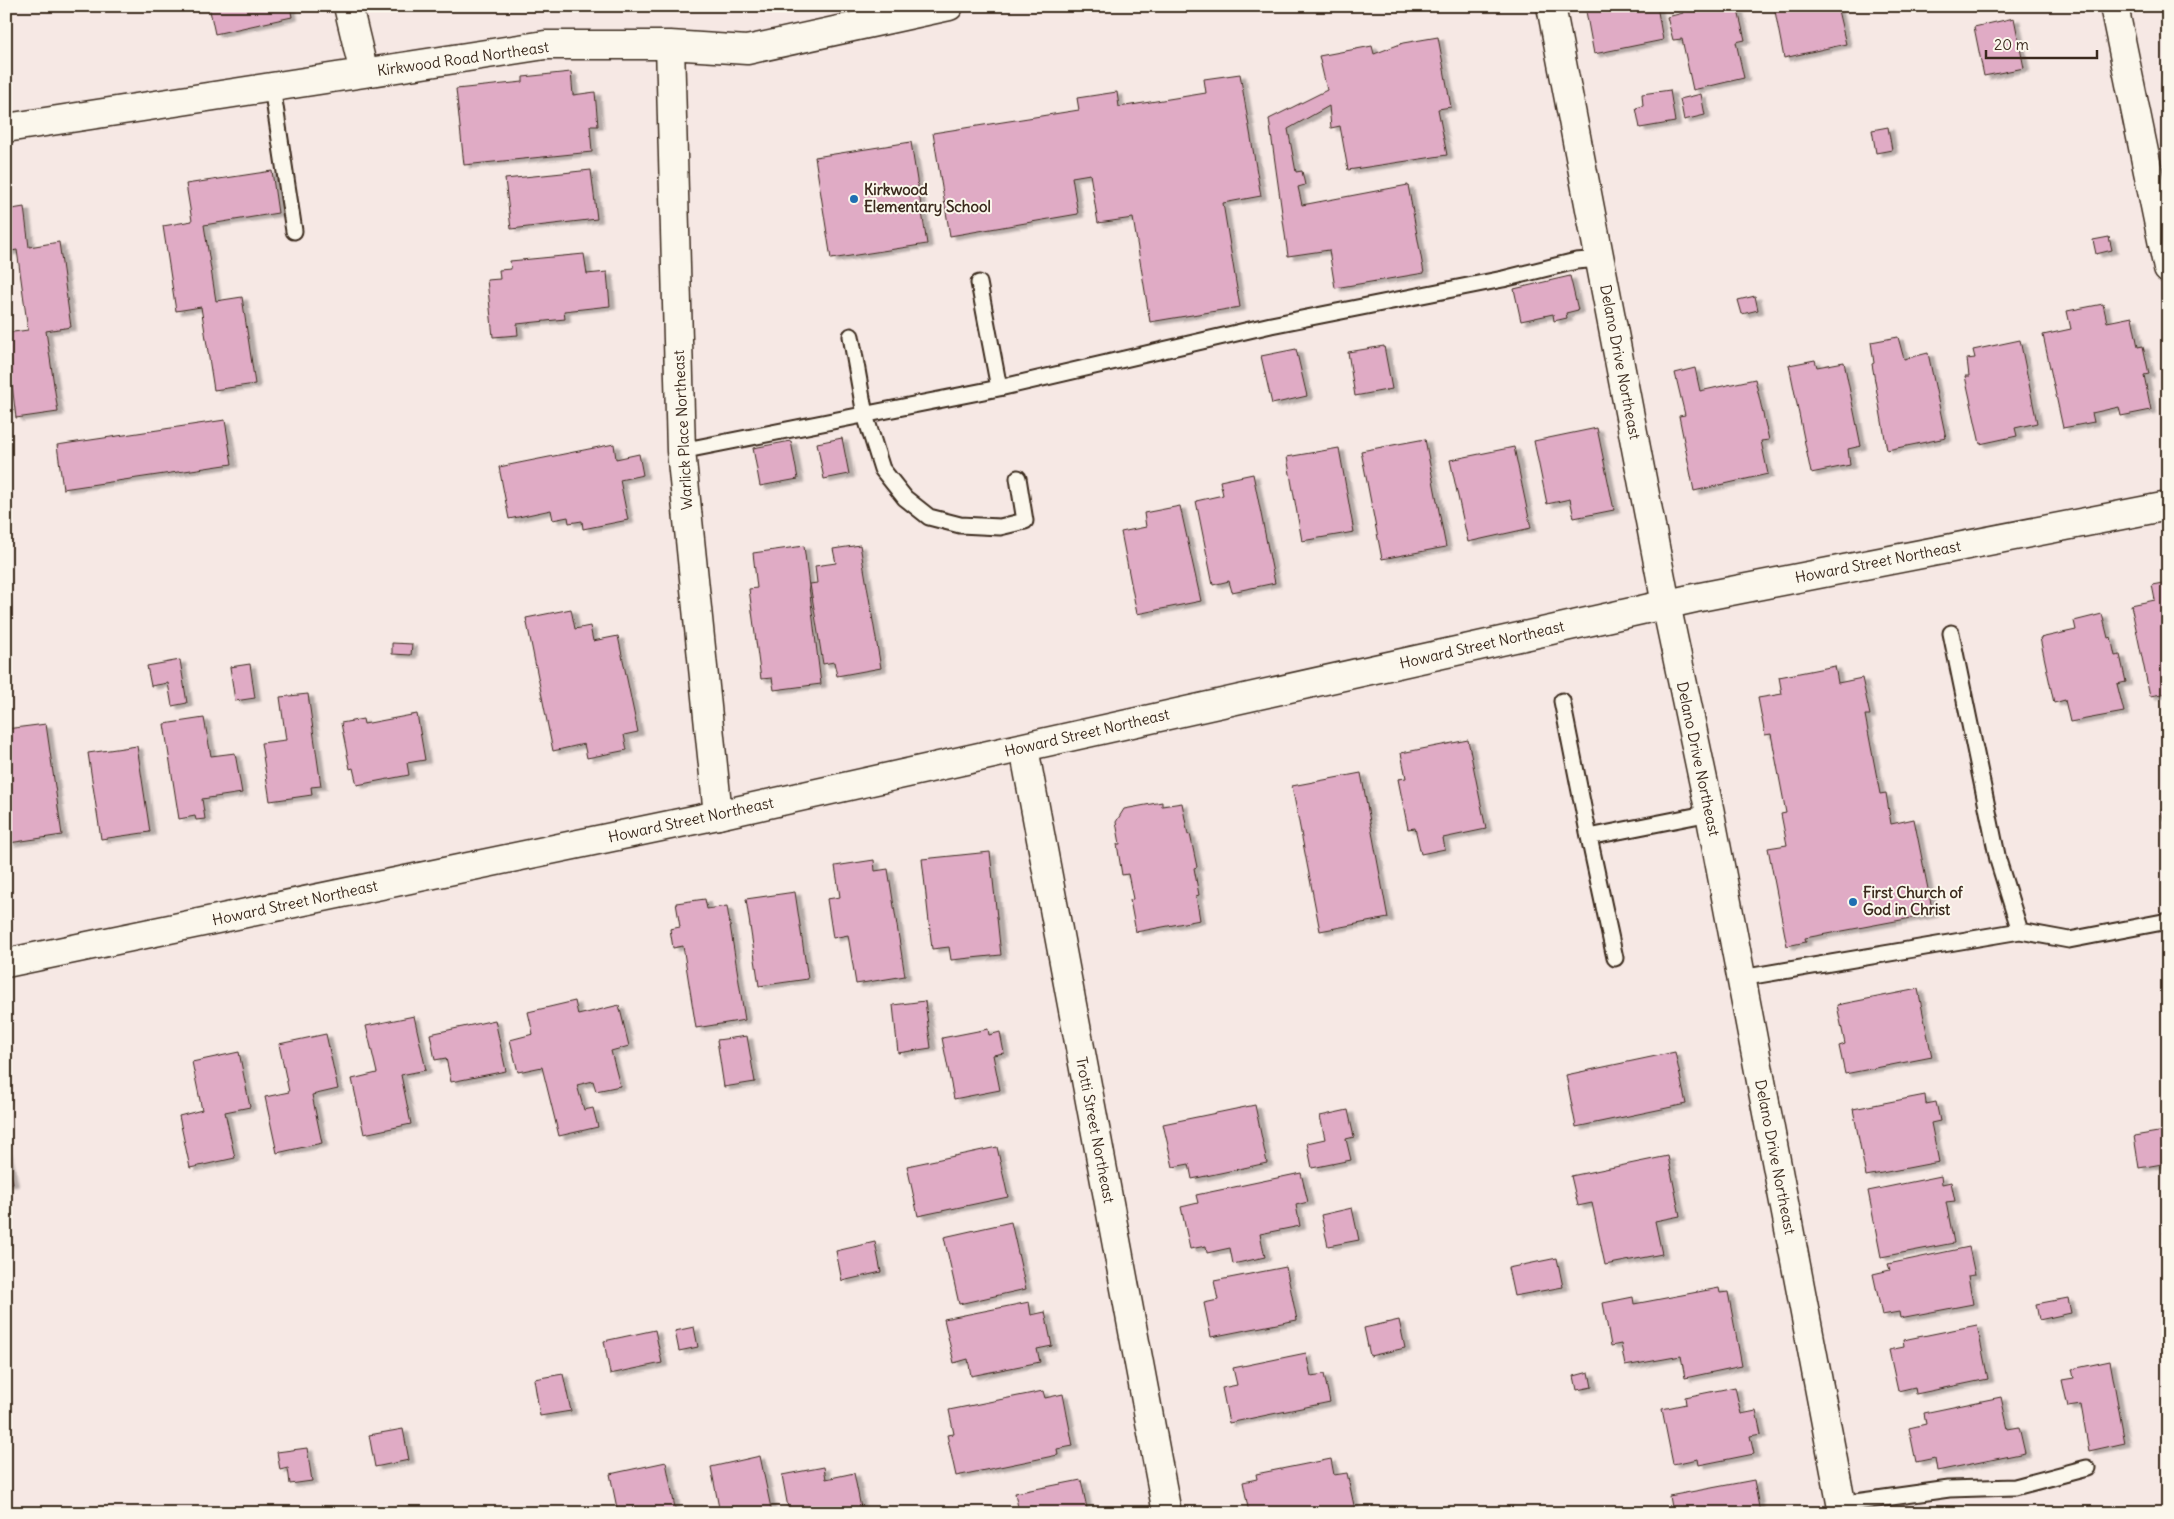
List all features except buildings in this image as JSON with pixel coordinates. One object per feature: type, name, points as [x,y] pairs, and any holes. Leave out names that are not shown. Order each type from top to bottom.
[{"type":"street","points":[[348,6],[364,73]]},
{"type":"street","name":"Delano Drive Northeast","points":[[1551,6],[1666,604],[1710,812],[1842,1508]]},
{"type":"street","points":[[2114,6],[2168,269]]},
{"type":"street","name":"Kirkwood Road Northeast","points":[[6,128],[545,45],[670,45],[747,50],[945,7]]},
{"type":"street","name":"Warlick Place Northeast","points":[[670,45],[681,451],[718,815]]},
{"type":"street","name":"Howard Street Northeast","points":[[6,963],[718,815],[1666,604],[2168,506]]},
{"type":"street","name":"Trotti Street Northeast","points":[[1024,748],[1167,1513]]},
{"type":"lane","points":[[272,87],[294,231]]},
{"type":"lane","points":[[681,451],[999,388],[1271,325],[1502,279],[1576,261],[1601,259]]},
{"type":"lane","points":[[979,283],[999,388]]},
{"type":"lane","points":[[851,336],[865,415],[882,469],[905,498],[929,517],[968,526],[1000,526],[1025,521],[1018,478]]},
{"type":"lane","points":[[1951,633],[1998,860],[2020,931]]},
{"type":"lane","points":[[1562,701],[1615,958]]},
{"type":"lane","points":[[1589,837],[1710,812]]},
{"type":"lane","points":[[1742,978],[2020,931],[2069,940],[2168,921]]},
{"type":"lane","points":[[1842,1508],[1949,1489],[2015,1487],[2087,1468]]},
{"type":"place","name":"Kirkwood Elementary School","points":[[854,199]]},
{"type":"place","name":"First Church of God in Christ","points":[[1853,902]]}]
